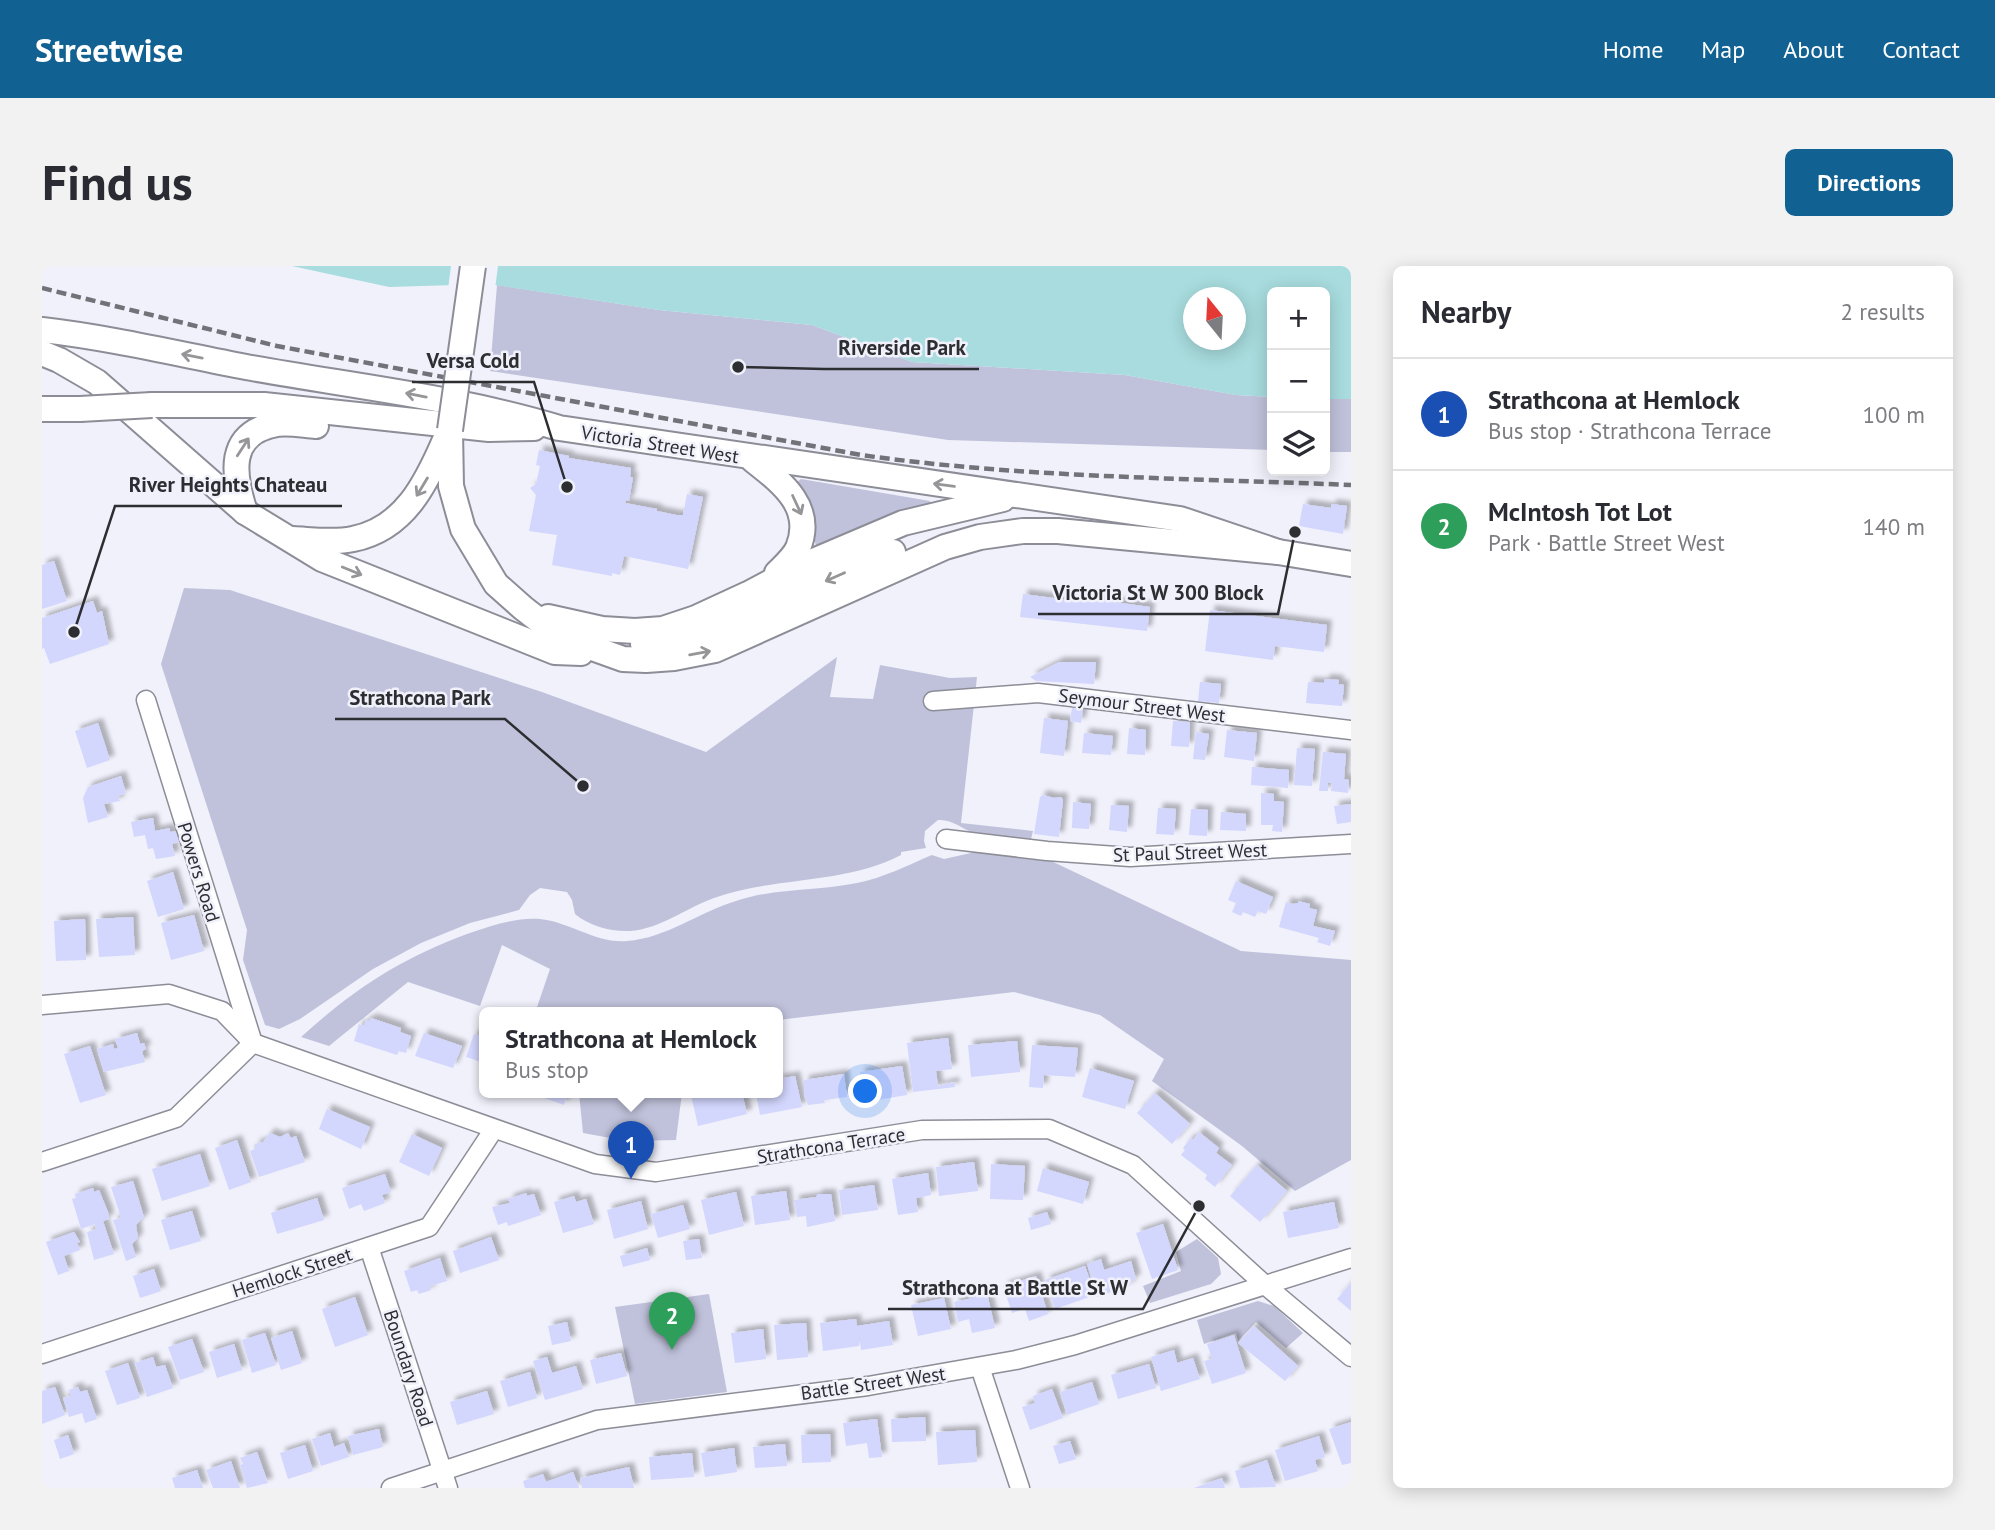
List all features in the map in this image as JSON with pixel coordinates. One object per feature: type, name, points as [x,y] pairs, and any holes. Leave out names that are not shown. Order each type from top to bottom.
[{"type":"main road","points":[[293,539],[352,540],[378,531],[396,519],[412,502],[435,463],[450,430],[473,266]]},
{"type":"main road","name":"Victoria Street West","points":[[42,330],[81,334],[247,367],[507,412],[559,428],[1180,519],[1278,552]]},
{"type":"main road","name":"Victoria Street West","points":[[42,353],[97,382],[245,512],[323,559],[555,652],[646,660],[715,650],[945,547],[980,537],[1023,531],[1058,531],[1278,552],[1351,564]]},
{"type":"main road","points":[[42,409],[264,405],[489,429],[559,428]]},
{"type":"main road","points":[[245,512],[236,485],[234,466],[242,447],[263,428],[279,424],[342,427],[401,419]]},
{"type":"main road","name":"Victoria Street West","points":[[450,430],[451,485],[463,529],[496,584],[559,636],[623,659]]},
{"type":"main road","points":[[749,457],[779,480],[793,495],[801,512],[803,526],[797,549],[771,581]]},
{"type":"main road","points":[[548,617],[601,629],[663,629],[696,618],[771,581],[903,523],[1017,496]]},
{"type":"main road","points":[[523,608],[599,639],[633,644],[667,642],[705,632],[930,536],[976,524],[1058,516],[1250,544]]},
{"type":"street","name":"Seymour Street West","points":[[933,701],[1038,693],[1351,730]]},
{"type":"street","name":"Powers Road","points":[[146,700],[253,1043]]},
{"type":"street","name":"St Paul Street West","points":[[946,839],[1047,851],[1130,857],[1351,844]]},
{"type":"street","points":[[42,1005],[169,994],[222,1011],[253,1043],[176,1118],[42,1162]]},
{"type":"street","name":"Strathcona Terrace","points":[[253,1043],[595,1164],[656,1172],[922,1130],[1049,1129],[1133,1165],[1265,1285],[1351,1357]]},
{"type":"street","name":"Hemlock Street","points":[[42,1354],[429,1227],[495,1129]]},
{"type":"street","name":"Boundary Road","points":[[369,1247],[446,1479]]},
{"type":"street","name":"Battle Street West","points":[[391,1488],[446,1479],[597,1420],[868,1386],[980,1367],[1075,1346],[1351,1258]]},
{"type":"street","points":[[980,1367],[1020,1488]]},
{"type":"shaded area","points":[[292,266],[1351,266],[1351,399],[1330,399],[1330,287],[1267,287],[1267,397],[1236,395],[1125,375],[912,362],[812,325],[659,310],[488,284],[389,287]]},
{"type":"shaded area","points":[[497,285],[659,310],[812,325],[912,362],[1125,375],[1236,395],[1267,397],[1267,450],[948,440],[490,371]]},
{"type":"shaded area","points":[[1330,399],[1351,399],[1351,452],[1330,452]]},
{"type":"shaded area","points":[[801,479],[930,501],[929,507],[818,552],[813,536],[810,503],[797,482]]},
{"type":"shaded area","points":[[184,588],[230,590],[542,692],[706,752],[837,657],[830,697],[873,699],[880,665],[950,678],[977,677],[961,823],[1033,831],[1031,839],[982,835],[948,821],[938,820],[925,831],[926,848],[901,852],[901,855],[879,865],[833,876],[737,891],[704,902],[652,926],[630,931],[608,929],[587,922],[575,914],[567,892],[540,888],[530,895],[519,910],[470,923],[421,943],[373,969],[300,1019],[279,1029],[265,1025],[243,960],[247,930],[161,664]]},
{"type":"shaded area","points":[[989,849],[1030,851],[1241,951],[1351,960],[1351,1160],[1295,1191],[1242,1146],[1152,1081],[1164,1059],[1100,1015],[1014,992],[783,1019],[783,1007],[537,1007],[550,969],[502,945],[480,1006],[408,982],[329,1046],[301,1037],[359,990],[399,965],[443,944],[494,925],[522,919],[540,919],[605,939],[642,939],[751,897],[857,883],[886,875],[932,855],[944,859]]},
{"type":"shaded area","points":[[580,1098],[681,1098],[676,1140],[627,1141],[583,1133]]},
{"type":"shaded area","points":[[1197,1239],[1218,1258],[1221,1274],[1211,1284],[1150,1303],[1143,1286],[1181,1271],[1176,1252]]},
{"type":"shaded area","points":[[709,1294],[727,1392],[635,1404],[615,1307]]},
{"type":"shaded area","points":[[1258,1301],[1274,1306],[1303,1333],[1286,1348],[1256,1322],[1238,1341],[1236,1333],[1204,1344],[1197,1320]]},
{"type":"pier","points":[[451,266],[498,266],[495,289],[448,289]]},
{"type":"building","points":[[539,450],[631,468],[630,477],[633,477],[629,501],[626,500],[625,503],[683,515],[687,494],[703,497],[688,569],[624,556],[620,575],[612,573],[612,576],[552,565],[557,535],[529,531],[536,495],[530,488],[536,484],[540,466],[536,465]]},
{"type":"building","points":[[1303,504],[1331,508],[1331,504],[1347,506],[1343,534],[1299,526]]},
{"type":"building","points":[[54,561],[67,601],[42,609],[42,565]]},
{"type":"building","points":[[1023,594],[1084,602],[1085,598],[1150,607],[1147,631],[1020,617]]},
{"type":"building","points":[[93,601],[97,613],[102,611],[109,644],[50,664],[44,648],[42,649],[42,618]]},
{"type":"building","points":[[1210,610],[1327,625],[1324,652],[1275,646],[1273,660],[1205,651]]},
{"type":"building","points":[[1059,662],[1096,662],[1094,684],[1036,681],[1030,677]]},
{"type":"building","points":[[1325,679],[1339,680],[1338,684],[1344,685],[1342,706],[1306,703],[1308,682],[1324,683]]},
{"type":"building","points":[[1200,682],[1221,684],[1219,703],[1198,701]]},
{"type":"building","points":[[1072,708],[1083,709],[1081,723],[1070,721]]},
{"type":"building","points":[[1044,718],[1068,721],[1064,756],[1040,753]]},
{"type":"building","points":[[1173,721],[1190,722],[1189,747],[1171,746]]},
{"type":"building","points":[[98,723],[110,760],[87,768],[75,731]]},
{"type":"building","points":[[1129,728],[1146,730],[1145,755],[1127,754]]},
{"type":"building","points":[[1227,730],[1257,733],[1254,761],[1224,757]]},
{"type":"building","points":[[1196,732],[1209,734],[1205,760],[1193,759]]},
{"type":"building","points":[[1084,733],[1113,736],[1111,755],[1082,753]]},
{"type":"building","points":[[1297,748],[1315,749],[1312,786],[1294,785]]},
{"type":"building","points":[[1323,752],[1346,754],[1344,779],[1349,780],[1348,793],[1331,791],[1332,783],[1328,783],[1328,791],[1319,791]]},
{"type":"building","points":[[1252,767],[1289,770],[1288,788],[1251,785]]},
{"type":"building","points":[[121,776],[126,793],[118,796],[120,801],[104,804],[108,817],[88,823],[83,798],[88,787]]},
{"type":"building","points":[[1261,793],[1274,794],[1274,801],[1284,802],[1282,832],[1272,831],[1273,825],[1261,825]]},
{"type":"building","points":[[1040,797],[1061,797],[1063,800],[1059,837],[1034,834]]},
{"type":"building","points":[[1073,802],[1091,804],[1089,829],[1072,828]]},
{"type":"building","points":[[1351,804],[1351,822],[1337,824],[1334,806]]},
{"type":"building","points":[[1111,805],[1129,806],[1127,832],[1109,830]]},
{"type":"building","points":[[1158,808],[1176,809],[1174,835],[1156,834]]},
{"type":"building","points":[[1191,809],[1208,810],[1207,836],[1189,835]]},
{"type":"building","points":[[1221,812],[1246,814],[1246,831],[1220,830]]},
{"type":"building","points":[[153,818],[155,831],[170,828],[170,832],[177,831],[179,842],[172,844],[175,856],[156,859],[153,848],[148,849],[145,835],[134,837],[131,822]]},
{"type":"building","points":[[173,872],[184,909],[158,917],[147,881]]},
{"type":"building","points":[[1236,881],[1273,897],[1266,914],[1258,911],[1255,917],[1243,912],[1241,916],[1232,912],[1236,903],[1228,900]]},
{"type":"building","points":[[1298,901],[1310,904],[1309,908],[1317,910],[1313,926],[1335,931],[1330,946],[1317,942],[1319,938],[1279,927],[1286,902],[1293,904]]},
{"type":"building","points":[[194,915],[204,951],[171,960],[161,923]]},
{"type":"building","points":[[133,917],[135,955],[99,957],[96,919]]},
{"type":"building","points":[[85,919],[86,960],[56,961],[54,921]]},
{"type":"building","points":[[371,1018],[401,1028],[400,1032],[411,1036],[406,1053],[399,1051],[397,1055],[354,1041],[359,1024],[364,1026],[366,1020],[370,1021]]},
{"type":"building","points":[[137,1033],[140,1044],[144,1043],[146,1049],[142,1051],[145,1062],[104,1072],[97,1049],[113,1044],[114,1049],[118,1048],[115,1039]]},
{"type":"building","points":[[424,1033],[462,1046],[453,1068],[415,1056]]},
{"type":"building","points":[[474,1034],[479,1036],[479,1061],[466,1057]]},
{"type":"building","points":[[948,1038],[952,1069],[936,1071],[938,1086],[954,1082],[955,1087],[913,1092],[907,1043]]},
{"type":"building","points":[[1017,1041],[1020,1072],[971,1077],[968,1045]]},
{"type":"building","points":[[1032,1045],[1078,1048],[1075,1077],[1044,1075],[1043,1088],[1029,1087]]},
{"type":"building","points":[[90,1046],[106,1095],[80,1103],[64,1054]]},
{"type":"building","points":[[902,1066],[907,1095],[865,1102],[860,1072]]},
{"type":"building","points":[[1090,1068],[1134,1081],[1125,1109],[1082,1097]]},
{"type":"building","points":[[844,1074],[847,1097],[808,1105],[804,1095],[804,1080]]},
{"type":"building","points":[[795,1076],[802,1107],[760,1115],[757,1098],[783,1098],[783,1078]]},
{"type":"building","points":[[1155,1093],[1190,1124],[1172,1144],[1137,1113]]},
{"type":"building","points":[[544,1098],[566,1098],[564,1105]]},
{"type":"building","points":[[692,1098],[743,1098],[747,1114],[698,1126]]},
{"type":"building","points":[[327,1109],[370,1127],[361,1149],[319,1129]]},
{"type":"building","points":[[1199,1132],[1219,1148],[1216,1153],[1232,1165],[1215,1187],[1205,1179],[1207,1175],[1181,1155],[1185,1150],[1183,1148]]},
{"type":"building","points":[[270,1133],[280,1137],[288,1133],[291,1138],[296,1136],[305,1162],[259,1177],[250,1151]]},
{"type":"building","points":[[412,1134],[442,1148],[429,1176],[399,1162]]},
{"type":"building","points":[[237,1140],[251,1182],[229,1190],[215,1148]]},
{"type":"building","points":[[200,1154],[210,1186],[162,1201],[152,1169]]},
{"type":"building","points":[[974,1162],[978,1191],[939,1196],[936,1167]]},
{"type":"building","points":[[991,1164],[1025,1166],[1023,1200],[990,1199]]},
{"type":"building","points":[[1257,1165],[1287,1191],[1260,1222],[1230,1196]]},
{"type":"building","points":[[1043,1168],[1089,1182],[1083,1204],[1037,1191]]},
{"type":"building","points":[[928,1173],[931,1195],[916,1198],[918,1212],[898,1215],[892,1179]]},
{"type":"building","points":[[385,1174],[391,1192],[382,1195],[385,1203],[364,1211],[361,1204],[349,1209],[342,1188]]},
{"type":"building","points":[[133,1181],[144,1217],[136,1225],[138,1238],[132,1244],[136,1257],[126,1261],[113,1220],[121,1218],[111,1187]]},
{"type":"building","points":[[874,1185],[878,1210],[842,1215],[839,1190]]},
{"type":"building","points":[[93,1188],[94,1192],[99,1190],[108,1212],[109,1219],[103,1221],[114,1254],[94,1260],[87,1232],[96,1229],[95,1224],[81,1229],[72,1199],[76,1198],[75,1194]]},
{"type":"building","points":[[786,1191],[790,1220],[755,1225],[751,1196]]},
{"type":"building","points":[[736,1192],[744,1226],[709,1235],[701,1200]]},
{"type":"building","points":[[526,1193],[527,1196],[534,1194],[541,1215],[508,1226],[507,1222],[498,1225],[492,1207],[510,1203],[508,1199]]},
{"type":"building","points":[[818,1194],[831,1194],[835,1221],[807,1227],[806,1216],[797,1217],[794,1200],[816,1197]]},
{"type":"building","points":[[574,1196],[576,1202],[586,1199],[594,1224],[563,1233],[554,1202]]},
{"type":"building","points":[[317,1198],[324,1220],[277,1234],[271,1213]]},
{"type":"building","points":[[641,1201],[648,1229],[614,1239],[607,1210]]},
{"type":"building","points":[[1334,1202],[1339,1228],[1288,1238],[1283,1212]]},
{"type":"building","points":[[683,1205],[690,1229],[658,1238],[651,1214]]},
{"type":"building","points":[[192,1211],[201,1241],[170,1250],[161,1220]]},
{"type":"building","points":[[1047,1212],[1051,1224],[1031,1230],[1028,1218]]},
{"type":"building","points":[[1163,1224],[1178,1270],[1152,1279],[1136,1233]]},
{"type":"building","points":[[74,1232],[80,1242],[77,1243],[80,1250],[64,1256],[69,1271],[58,1275],[46,1242]]},
{"type":"building","points":[[491,1237],[499,1260],[460,1273],[453,1251]]},
{"type":"building","points":[[699,1239],[702,1258],[686,1260],[683,1241]]},
{"type":"building","points":[[647,1248],[650,1260],[623,1267],[620,1256]]},
{"type":"building","points":[[440,1258],[447,1281],[430,1286],[431,1290],[419,1294],[417,1290],[411,1292],[404,1271]]},
{"type":"building","points":[[1101,1259],[1104,1270],[1131,1261],[1136,1279],[1130,1282],[1131,1285],[1097,1297],[1087,1264]]},
{"type":"building","points":[[1085,1266],[1095,1295],[1055,1309],[1045,1280]]},
{"type":"building","points":[[154,1269],[161,1291],[140,1298],[133,1276]]},
{"type":"building","points":[[1036,1276],[1048,1314],[1029,1321],[1025,1309],[1012,1313],[1003,1286]]},
{"type":"building","points":[[1351,1283],[1351,1311],[1337,1299]]},
{"type":"building","points":[[983,1290],[987,1293],[995,1328],[972,1333],[969,1319],[958,1322],[954,1302],[973,1298],[975,1292]]},
{"type":"building","points":[[355,1297],[368,1335],[335,1347],[322,1309]]},
{"type":"building","points":[[944,1298],[951,1329],[918,1336],[911,1305]]},
{"type":"building","points":[[856,1319],[857,1326],[889,1321],[893,1345],[861,1350],[859,1335],[859,1346],[823,1351],[820,1323]]},
{"type":"building","points":[[567,1322],[571,1341],[552,1345],[548,1326]]},
{"type":"building","points":[[806,1323],[808,1357],[777,1360],[774,1325]]},
{"type":"building","points":[[1254,1326],[1298,1366],[1285,1381],[1238,1343]]},
{"type":"building","points":[[763,1329],[766,1359],[735,1363],[731,1333]]},
{"type":"building","points":[[292,1331],[302,1363],[281,1370],[271,1338]]},
{"type":"building","points":[[265,1333],[276,1365],[252,1373],[242,1340]]},
{"type":"building","points":[[1234,1335],[1246,1373],[1212,1384],[1204,1361],[1212,1359],[1207,1344]]},
{"type":"building","points":[[192,1339],[204,1372],[180,1380],[168,1347]]},
{"type":"building","points":[[234,1344],[242,1370],[217,1378],[209,1352]]},
{"type":"building","points":[[1174,1350],[1177,1363],[1193,1358],[1200,1379],[1161,1391],[1151,1357]]},
{"type":"building","points":[[621,1353],[627,1376],[596,1384],[590,1360]]},
{"type":"building","points":[[153,1357],[156,1367],[165,1365],[173,1388],[147,1397],[135,1363]]},
{"type":"building","points":[[547,1357],[552,1373],[576,1366],[583,1389],[545,1400],[533,1361]]},
{"type":"building","points":[[128,1363],[140,1398],[117,1405],[105,1371]]},
{"type":"building","points":[[1149,1364],[1156,1388],[1118,1399],[1111,1375]]},
{"type":"building","points":[[530,1372],[537,1398],[508,1407],[500,1381]]},
{"type":"building","points":[[1092,1382],[1099,1404],[1067,1415],[1060,1392]]},
{"type":"building","points":[[55,1387],[65,1415],[42,1424],[42,1391]]},
{"type":"building","points":[[78,1387],[80,1392],[87,1390],[97,1419],[85,1423],[82,1413],[69,1417],[63,1398],[71,1396],[69,1390]]},
{"type":"building","points":[[1052,1389],[1063,1418],[1030,1430],[1022,1407],[1035,1403],[1033,1396]]},
{"type":"building","points":[[487,1391],[494,1414],[457,1425],[450,1402]]},
{"type":"building","points":[[925,1417],[926,1441],[892,1442],[891,1419]]},
{"type":"building","points":[[877,1419],[882,1457],[869,1458],[867,1443],[846,1446],[843,1423]]},
{"type":"building","points":[[1351,1422],[1351,1463],[1342,1465],[1329,1429]]},
{"type":"building","points":[[379,1429],[383,1447],[353,1455],[348,1436]]},
{"type":"building","points":[[975,1430],[977,1462],[938,1465],[936,1432]]},
{"type":"building","points":[[330,1433],[334,1447],[344,1443],[349,1457],[321,1466],[312,1439]]},
{"type":"building","points":[[830,1434],[831,1462],[802,1463],[801,1435]]},
{"type":"building","points":[[68,1435],[74,1454],[60,1459],[54,1440]]},
{"type":"building","points":[[1319,1436],[1325,1457],[1315,1460],[1318,1471],[1285,1481],[1275,1450]]},
{"type":"building","points":[[1070,1441],[1076,1459],[1059,1464],[1053,1446]]},
{"type":"building","points":[[785,1444],[787,1466],[755,1468],[753,1447]]},
{"type":"building","points":[[305,1445],[313,1471],[288,1479],[280,1453]]},
{"type":"building","points":[[734,1448],[737,1472],[705,1477],[701,1453]]},
{"type":"building","points":[[257,1452],[268,1483],[247,1488],[240,1458]]},
{"type":"building","points":[[692,1453],[694,1477],[651,1480],[649,1457]]},
{"type":"building","points":[[1267,1460],[1276,1487],[1240,1488],[1235,1471]]},
{"type":"building","points":[[231,1461],[240,1488],[213,1488],[206,1470]]},
{"type":"building","points":[[629,1467],[634,1488],[582,1488],[580,1478]]},
{"type":"building","points":[[197,1470],[203,1488],[175,1488],[172,1478]]},
{"type":"building","points":[[573,1472],[579,1488],[525,1488],[523,1481],[543,1474],[546,1482]]},
{"type":"building","points":[[1222,1478],[1225,1488],[1194,1488]]},
{"type":"railway","points":[[42,288],[277,346],[861,455],[1044,473],[1351,485]]},
{"type":"place","name":"Riverside Park","points":[[738,367]]},
{"type":"place","name":"Versa Cold","points":[[567,487]]},
{"type":"place","name":"Victoria St W 300 Block","points":[[1295,532]]},
{"type":"place","name":"River Heights Chateau","points":[[74,632]]},
{"type":"place","name":"Strathcona Park","points":[[583,786]]},
{"type":"place","name":"Strathcona at Hemlock","points":[[631,1179]]},
{"type":"place","name":"Strathcona at Battle St W","points":[[1199,1206]]},
{"type":"place","name":"McIntosh Tot Lot","points":[[672,1350]]}]
